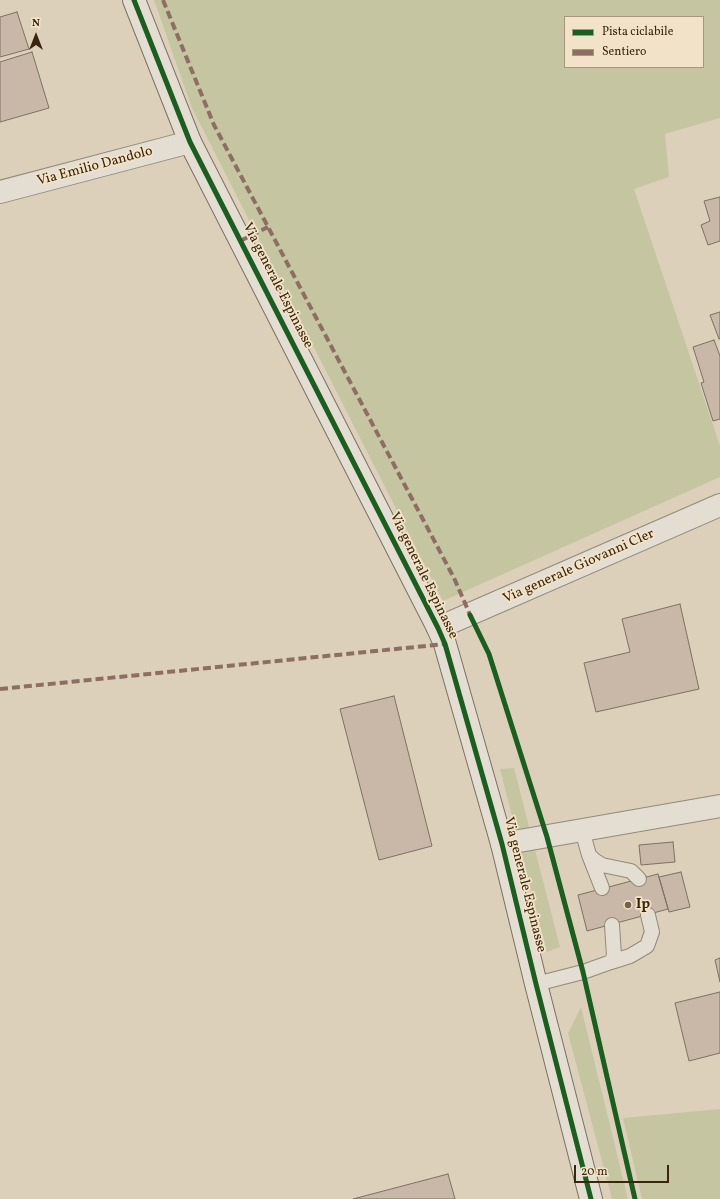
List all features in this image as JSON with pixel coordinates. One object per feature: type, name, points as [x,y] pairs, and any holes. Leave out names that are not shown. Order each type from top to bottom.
[{"type":"street","name":"Via generale Espinasse","points":[[134,0],[190,142],[445,644],[502,844],[591,1199]]},
{"type":"street","name":"Via Emilio Dandolo","points":[[0,192],[190,142]]},
{"type":"street","name":"Via generale Giovanni Cler","points":[[438,628],[720,505]]},
{"type":"street","points":[[502,844],[720,806]]},
{"type":"lane","points":[[582,830],[589,855],[602,888]]},
{"type":"lane","points":[[589,855],[602,865],[631,871],[639,879]]},
{"type":"lane","points":[[536,984],[583,972],[630,956],[647,946],[652,932],[648,915]]},
{"type":"lane","points":[[611,962],[614,956],[612,925]]},
{"type":"green space","points":[[154,0],[720,0],[720,118],[665,134],[669,177],[634,189],[720,446],[720,477],[443,601],[192,108]]},
{"type":"green space","points":[[514,768],[560,947],[547,952],[500,769]]},
{"type":"green space","points":[[581,1007],[628,1199],[612,1199],[568,1033]]},
{"type":"green space","points":[[720,1109],[720,1199],[642,1199],[623,1118]]},
{"type":"building","points":[[17,12],[29,49],[0,57],[0,17]]},
{"type":"building","points":[[32,52],[49,108],[0,122],[0,62]]},
{"type":"building","points":[[720,197],[720,241],[708,245],[701,225],[710,221],[704,201]]},
{"type":"building","points":[[720,312],[720,339],[719,339],[710,315]]},
{"type":"building","points":[[714,340],[720,356],[720,419],[713,421],[701,383],[704,382],[693,347]]},
{"type":"building","points":[[680,604],[699,689],[596,712],[584,663],[630,652],[622,619]]},
{"type":"building","points":[[394,696],[432,846],[379,860],[340,709]]},
{"type":"building","points":[[673,842],[675,862],[641,865],[639,845]]},
{"type":"building","points":[[681,872],[690,907],[669,912],[659,877]]},
{"type":"building","points":[[658,874],[668,909],[587,931],[578,895]]},
{"type":"building","points":[[720,958],[720,982],[715,960]]},
{"type":"building","points":[[720,992],[720,1053],[689,1061],[675,1003]]},
{"type":"building","points":[[448,1174],[455,1199],[353,1199]]},
{"type":"marked path","points":[[163,0],[214,125],[454,578],[471,617]]},
{"type":"marked path","points":[[240,241],[268,227]]},
{"type":"marked path","points":[[0,689],[445,644]]},
{"type":"cycle path","points":[[134,0],[190,142],[445,644],[502,844],[591,1199]]},
{"type":"cycle path","points":[[470,615],[489,654],[547,837],[583,972],[635,1199]]},
{"type":"place","name":"Ip","points":[[628,905]]}]
